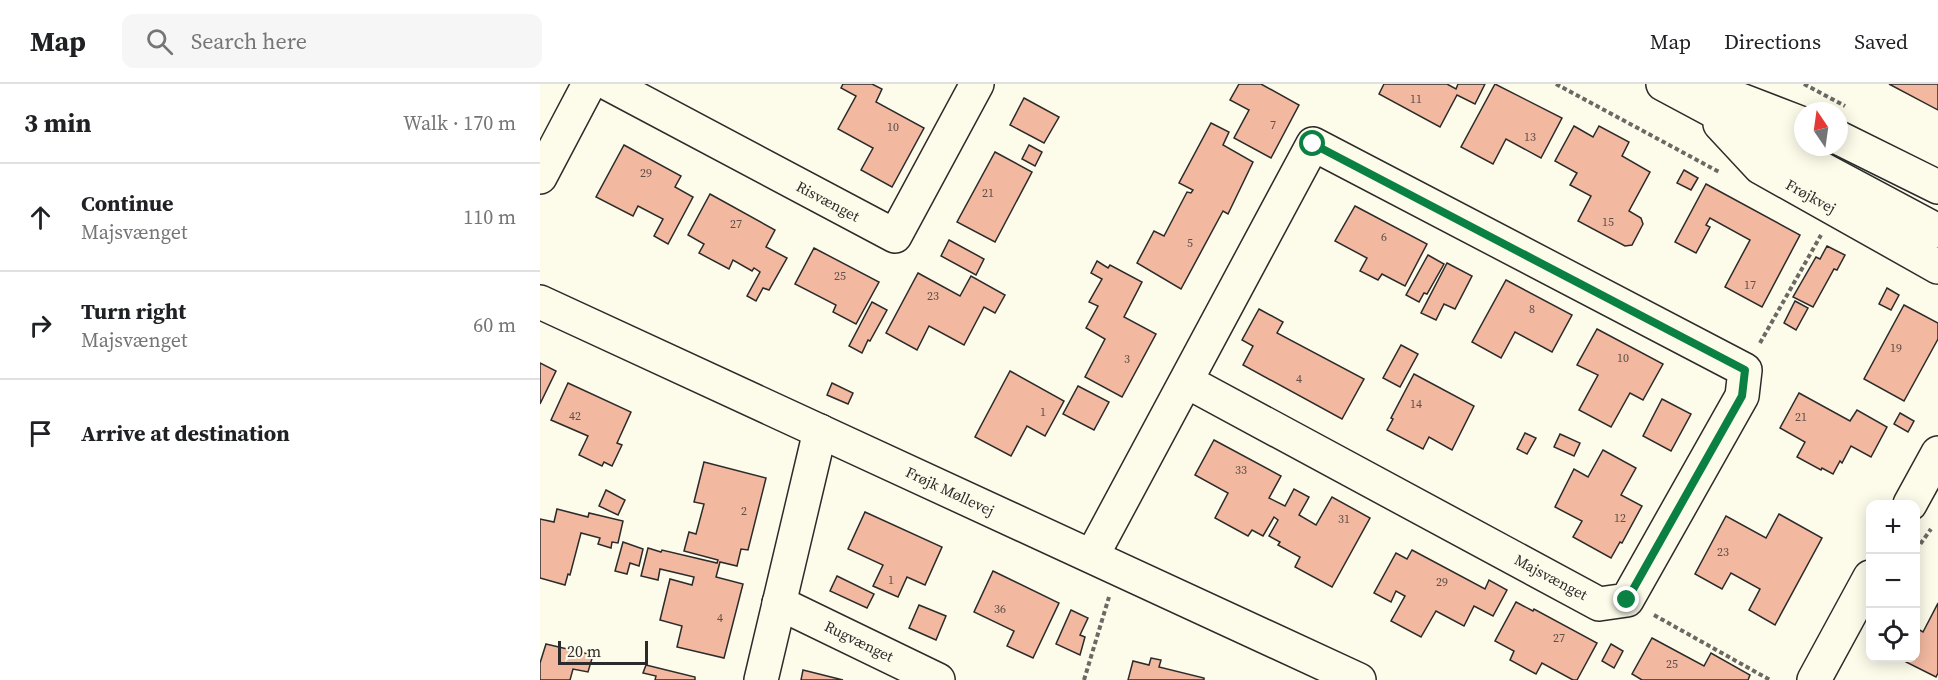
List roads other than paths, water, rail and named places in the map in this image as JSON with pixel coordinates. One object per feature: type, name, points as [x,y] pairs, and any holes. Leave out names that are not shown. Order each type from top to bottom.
[{"type":"street","points":[[540,177],[589,84]]},
{"type":"street","name":"Risvænget","points":[[609,84],[895,236],[977,84]]},
{"type":"street","name":"Frøjkvej","points":[[1663,84],[1794,121]]},
{"type":"street","name":"Frøjkvej","points":[[1699,94],[1938,231]]},
{"type":"street","name":"Frøjkvej","points":[[1699,94],[1760,167],[1938,267]]},
{"type":"street","points":[[1848,142],[1938,187]]},
{"type":"street","name":"Majsvænget","points":[[1313,144],[1745,370],[1742,396],[1627,600],[1599,603],[1186,381],[1313,144]]},
{"type":"street","name":"Frøjk Møllevej","points":[[540,302],[1359,680]]},
{"type":"street","points":[[1092,556],[1186,381]]},
{"type":"street","points":[[761,680],[820,431]]},
{"type":"street","points":[[1912,500],[1938,453]]},
{"type":"street","points":[[1824,677],[1866,586]]},
{"type":"street","name":"Rugvænget","points":[[779,603],[938,680]]}]
